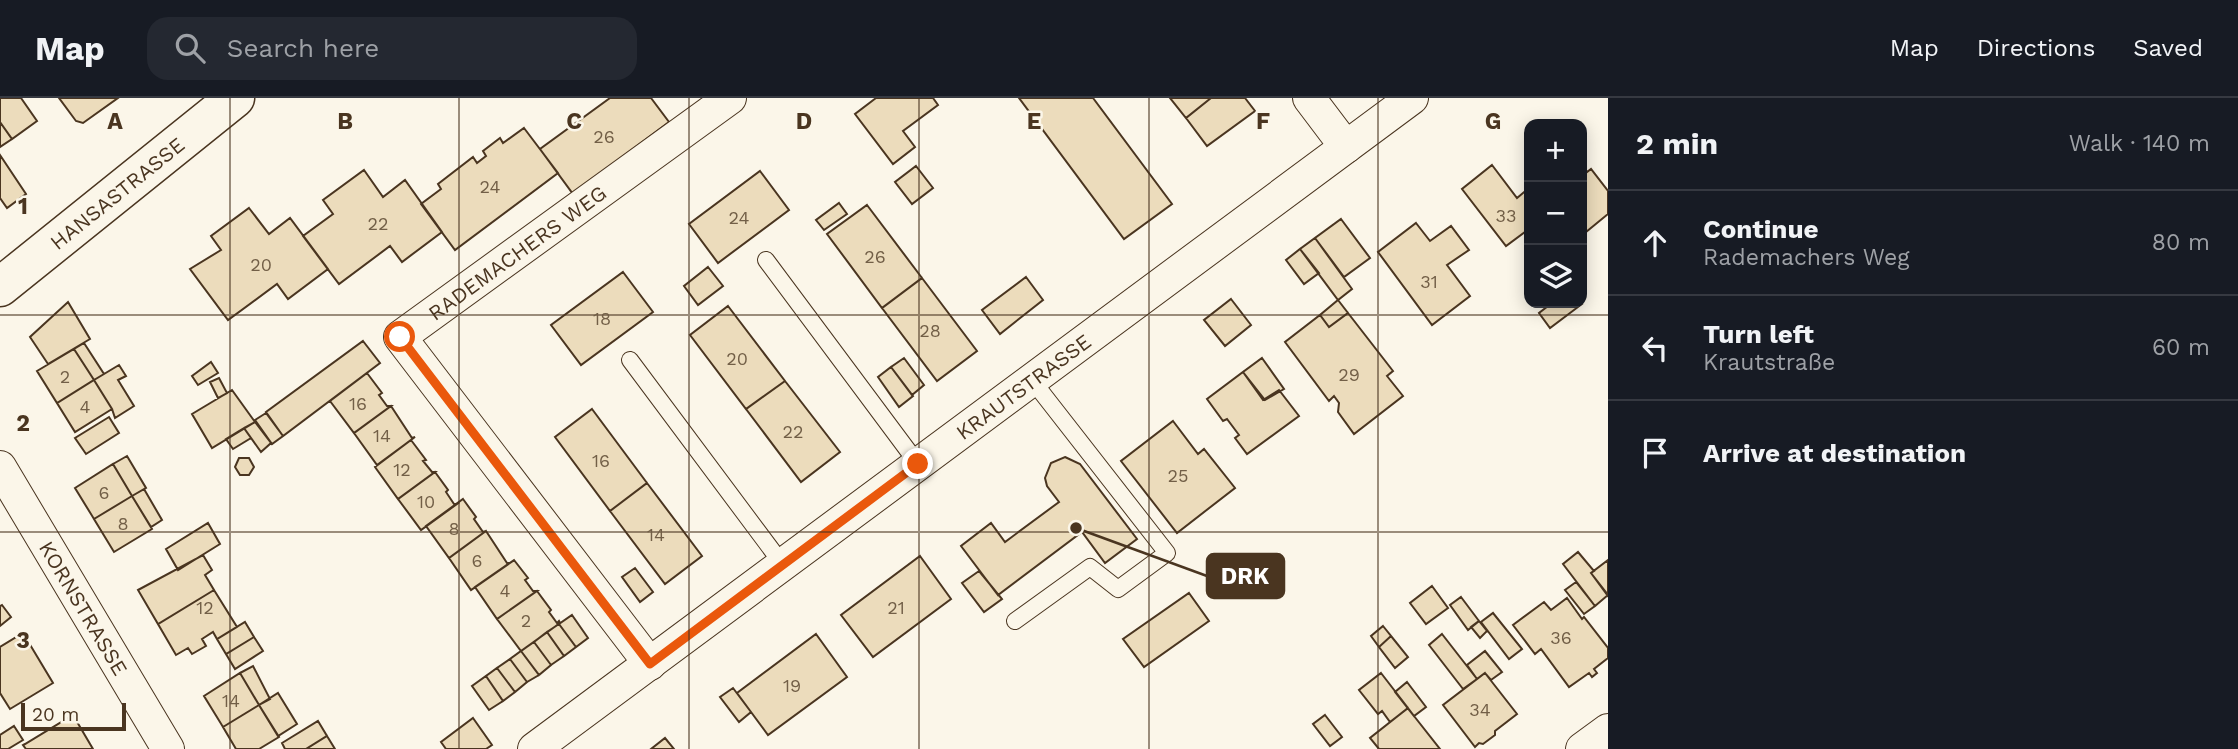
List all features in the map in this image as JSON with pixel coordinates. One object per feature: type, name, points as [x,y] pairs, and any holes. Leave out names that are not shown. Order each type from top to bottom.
[{"type":"main road","name":"HANSASTRASSE","points":[[0,287],[226,101]]},
{"type":"street","name":"RADEMACHERS WEG","points":[[650,664],[400,337],[730,98]]},
{"type":"street","points":[[1309,98],[1346,147]]},
{"type":"street","name":"KRAUTSTRASSE","points":[[534,749],[1412,98]]},
{"type":"street","name":"KORNSTRASSE","points":[[0,467],[168,749]]},
{"type":"street","points":[[1582,749],[1608,730]]},
{"type":"lane","points":[[765,260],[918,464]]},
{"type":"lane","points":[[630,360],[783,565]]},
{"type":"lane","points":[[1015,621],[1090,566],[1118,589],[1167,553],[1032,380]]},
{"type":"building","points":[[0,98],[21,98],[37,121],[12,139],[0,122]]},
{"type":"building","points":[[59,98],[118,98],[83,123],[76,121]]},
{"type":"building","points":[[610,98],[651,98],[669,122],[573,194],[540,149]]},
{"type":"building","points":[[876,98],[933,98],[938,105],[903,131],[915,147],[893,164],[855,114]]},
{"type":"building","points":[[1019,98],[1093,98],[1172,204],[1124,239]]},
{"type":"building","points":[[1170,98],[1211,98],[1186,118]]},
{"type":"building","points":[[1211,98],[1245,98],[1255,111],[1207,146],[1186,118]]},
{"type":"building","points":[[0,122],[12,139],[0,147]]},
{"type":"building","points":[[524,128],[558,173],[455,250],[421,204],[441,189],[438,184],[473,157],[477,163],[486,156],[483,151],[500,138],[503,143]]},
{"type":"building","points":[[0,155],[26,194],[7,208],[0,198]]},
{"type":"building","points":[[1492,165],[1517,198],[1524,192],[1524,233],[1506,246],[1462,189]]},
{"type":"building","points":[[916,166],[933,188],[912,204],[895,182]]},
{"type":"building","points":[[1591,169],[1608,191],[1608,214],[1587,231],[1587,172]]},
{"type":"building","points":[[364,170],[383,197],[405,180],[442,232],[402,262],[390,246],[339,284],[303,236],[333,214],[323,200]]},
{"type":"building","points":[[760,171],[789,210],[718,263],[689,224]]},
{"type":"building","points":[[839,203],[847,214],[824,230],[816,220]]},
{"type":"building","points":[[867,205],[922,278],[882,308],[827,234]]},
{"type":"building","points":[[249,208],[269,234],[290,218],[328,269],[288,299],[277,284],[228,320],[190,269],[221,250],[211,236]]},
{"type":"building","points":[[1341,219],[1370,258],[1344,277],[1315,238]]},
{"type":"building","points":[[1416,223],[1430,241],[1451,226],[1469,250],[1447,265],[1470,296],[1432,325],[1378,252]]},
{"type":"building","points":[[1315,238],[1352,289],[1338,300],[1300,249]]},
{"type":"building","points":[[1300,249],[1319,273],[1304,284],[1286,260]]},
{"type":"building","points":[[708,267],[723,286],[698,305],[684,286]]},
{"type":"building","points":[[623,272],[653,312],[581,365],[551,325]]},
{"type":"building","points":[[1026,277],[1043,300],[1000,334],[982,310]]},
{"type":"building","points":[[922,278],[977,351],[937,381],[882,308]]},
{"type":"building","points":[[1231,299],[1251,325],[1225,346],[1204,320]]},
{"type":"building","points":[[1338,300],[1348,313],[1329,327],[1320,315]]},
{"type":"building","points":[[68,302],[90,339],[48,364],[30,337]]},
{"type":"building","points":[[728,306],[785,381],[746,409],[690,335]]},
{"type":"building","points":[[1546,308],[1577,308],[1550,328],[1539,313]]},
{"type":"building","points":[[1348,313],[1393,371],[1387,376],[1403,396],[1354,434],[1338,412],[1339,403],[1334,396],[1329,401],[1285,342],[1320,315],[1329,327]]},
{"type":"building","points":[[363,341],[380,363],[283,436],[266,412]]},
{"type":"building","points":[[84,343],[104,374],[94,380],[74,349]]},
{"type":"building","points":[[74,349],[94,380],[57,403],[37,371]]},
{"type":"building","points":[[904,358],[924,385],[912,395],[891,367]]},
{"type":"building","points":[[1262,358],[1284,389],[1265,400],[1243,372]]},
{"type":"building","points":[[211,362],[218,373],[198,385],[192,376]]},
{"type":"building","points":[[119,365],[126,376],[118,380],[134,406],[115,418],[94,380]]},
{"type":"building","points":[[891,367],[913,396],[899,407],[878,377]]},
{"type":"building","points":[[1243,372],[1263,400],[1279,390],[1299,416],[1247,454],[1235,438],[1239,435],[1227,419],[1223,421],[1207,399]]},
{"type":"building","points":[[367,373],[382,393],[379,395],[387,406],[391,406],[354,433],[330,401]]},
{"type":"building","points":[[219,378],[227,393],[218,398],[210,382]]},
{"type":"building","points":[[94,380],[112,409],[75,432],[57,403]]},
{"type":"building","points":[[785,381],[840,452],[801,482],[746,409]]},
{"type":"building","points":[[232,390],[255,422],[212,448],[192,414]]},
{"type":"building","points":[[391,406],[412,438],[415,437],[377,465],[354,433]]},
{"type":"building","points":[[592,409],[647,483],[610,511],[555,437]]},
{"type":"building","points":[[266,413],[283,436],[272,444],[255,420]]},
{"type":"building","points":[[109,417],[119,433],[86,454],[75,438]]},
{"type":"building","points":[[1173,421],[1198,454],[1204,449],[1235,488],[1177,533],[1121,461]]},
{"type":"building","points":[[255,422],[271,443],[261,452],[244,428]]},
{"type":"building","points":[[244,428],[251,438],[233,449],[226,439]]},
{"type":"building","points":[[411,440],[426,460],[423,461],[435,472],[398,499],[375,467]]},
{"type":"building","points":[[127,456],[146,488],[132,496],[113,464]]},
{"type":"building","points":[[1065,457],[1080,464],[1137,539],[1105,563],[1082,532],[998,595],[961,546],[991,523],[1005,542],[1059,502],[1047,486],[1045,478],[1051,463]]},
{"type":"building","points":[[239,458],[249,458],[254,467],[249,475],[240,475],[235,467]]},
{"type":"building","points":[[113,464],[132,496],[94,519],[75,488]]},
{"type":"building","points":[[435,472],[454,504],[457,504],[421,530],[398,499]]},
{"type":"building","points":[[647,483],[702,556],[665,584],[610,511]]},
{"type":"building","points":[[144,489],[162,520],[151,527],[132,496]]},
{"type":"building","points":[[132,496],[152,529],[114,552],[94,519]]},
{"type":"building","points":[[463,499],[483,532],[486,531],[449,558],[426,526]]},
{"type":"building","points":[[208,523],[220,544],[178,570],[166,549]]},
{"type":"building","points":[[486,531],[507,563],[510,563],[471,590],[449,558]]},
{"type":"building","points":[[1578,552],[1594,571],[1591,573],[1608,595],[1595,606],[1563,564]]},
{"type":"building","points":[[203,555],[212,570],[205,575],[214,590],[158,624],[138,590]]},
{"type":"building","points":[[920,556],[951,599],[873,657],[841,615]]},
{"type":"building","points":[[514,560],[528,578],[525,580],[533,591],[537,591],[497,619],[475,587]]},
{"type":"building","points":[[1608,560],[1608,596],[1591,573]]},
{"type":"building","points":[[635,568],[653,592],[640,602],[622,577]]},
{"type":"building","points":[[979,571],[1002,599],[984,612],[962,583]]},
{"type":"building","points":[[1576,582],[1595,606],[1584,614],[1565,590]]},
{"type":"building","points":[[1432,586],[1448,608],[1426,624],[1410,603]]},
{"type":"building","points":[[214,590],[237,627],[217,639],[213,632],[202,639],[206,646],[192,654],[188,648],[176,655],[158,624]]},
{"type":"building","points":[[537,591],[551,610],[549,612],[557,623],[560,623],[521,651],[497,619]]},
{"type":"building","points":[[1189,593],[1209,621],[1144,667],[1123,639]]},
{"type":"building","points":[[1461,597],[1479,621],[1468,630],[1450,605]]},
{"type":"building","points":[[1567,598],[1608,648],[1608,658],[1594,669],[1597,673],[1592,677],[1589,673],[1569,687],[1541,649],[1535,654],[1513,625],[1544,602],[1551,610]]},
{"type":"building","points":[[2,605],[11,617],[0,626],[0,606]]},
{"type":"building","points":[[1493,613],[1522,649],[1509,659],[1481,622]]},
{"type":"building","points":[[572,615],[588,638],[576,647],[559,624]]},
{"type":"building","points":[[1479,621],[1487,631],[1480,638],[1471,627]]},
{"type":"building","points":[[245,622],[254,637],[226,654],[217,639]]},
{"type":"building","points":[[559,624],[576,647],[564,656],[547,632]]},
{"type":"building","points":[[1383,626],[1391,636],[1379,647],[1371,636]]},
{"type":"building","points":[[547,632],[564,656],[551,665],[534,642]]},
{"type":"building","points":[[23,633],[53,683],[10,709],[0,693],[0,647]]},
{"type":"building","points":[[816,634],[847,677],[768,735],[737,693]]},
{"type":"building","points":[[1442,634],[1477,679],[1463,689],[1429,645]]},
{"type":"building","points":[[1391,636],[1408,657],[1395,668],[1379,647]]},
{"type":"building","points":[[254,637],[263,651],[235,669],[226,654]]},
{"type":"building","points":[[534,642],[551,665],[539,675],[521,651]]},
{"type":"building","points":[[521,651],[539,675],[527,682],[510,659]]},
{"type":"building","points":[[1485,651],[1502,672],[1491,680],[1485,673],[1477,679],[1467,665]]},
{"type":"building","points":[[510,659],[527,682],[515,692],[497,668]]},
{"type":"building","points":[[253,666],[270,699],[259,705],[240,673]]},
{"type":"building","points":[[497,668],[515,692],[503,701],[486,676]]},
{"type":"building","points":[[240,673],[259,705],[223,727],[204,696]]},
{"type":"building","points":[[1381,673],[1408,708],[1390,722],[1382,711],[1378,714],[1359,690]]},
{"type":"building","points":[[1485,673],[1517,714],[1495,731],[1495,735],[1475,747],[1443,705]]},
{"type":"building","points":[[486,676],[503,701],[489,710],[472,686]]},
{"type":"building","points":[[1407,682],[1426,707],[1414,716],[1395,692]]},
{"type":"building","points":[[733,688],[751,712],[739,722],[720,697]]},
{"type":"building","points":[[278,693],[297,724],[278,736],[259,705]]},
{"type":"building","points":[[259,705],[279,737],[259,749],[236,749],[223,727]]},
{"type":"building","points":[[1408,708],[1440,749],[1379,749],[1370,738]]},
{"type":"building","points":[[73,715],[93,749],[26,749],[23,745],[25,744]]},
{"type":"building","points":[[1325,715],[1342,737],[1330,746],[1313,724]]},
{"type":"building","points":[[473,718],[492,745],[486,749],[446,749],[441,742]]},
{"type":"building","points":[[318,721],[327,736],[306,749],[285,749],[282,743]]},
{"type":"building","points":[[14,726],[23,740],[8,749],[0,749],[0,735]]},
{"type":"building","points":[[327,736],[335,749],[306,749]]},
{"type":"building","points":[[665,738],[674,749],[651,749]]},
{"type":"place","name":"DRK","points":[[1076,528]]},
{"type":"route","points":[[400,337],[650,664],[918,464]]}]
